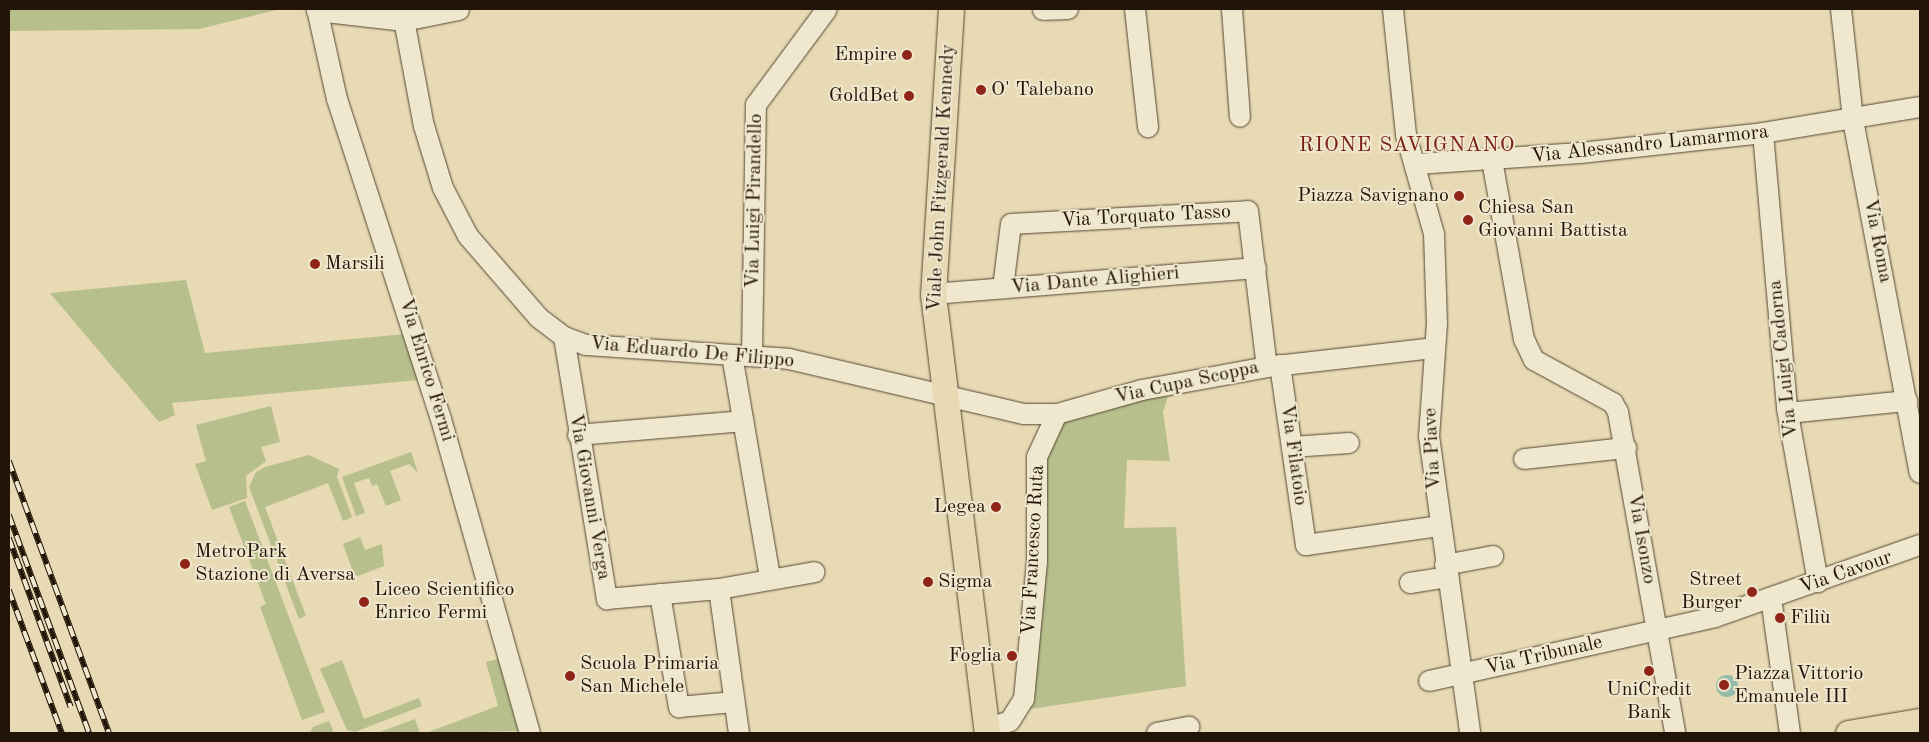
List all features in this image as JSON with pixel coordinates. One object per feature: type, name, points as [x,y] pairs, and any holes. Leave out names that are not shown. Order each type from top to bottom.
[{"type":"main road","name":"Viale John Fitzgerald Kennedy","points":[[951,9],[933,294],[943,398],[987,731]]},
{"type":"main road","points":[[1848,733],[1920,721]]},
{"type":"street","name":"Via Luigi Pirandello","points":[[752,356],[756,105],[827,9]]},
{"type":"street","points":[[1043,10],[1068,9]]},
{"type":"street","points":[[1134,9],[1148,127]]},
{"type":"street","points":[[1232,9],[1240,117]]},
{"type":"street","name":"Via Piave","points":[[1393,9],[1406,136],[1418,170],[1434,234],[1434,348],[1429,436],[1439,526],[1470,733]]},
{"type":"street","name":"Via Roma","points":[[1841,9],[1854,120],[1912,403],[1920,473]]},
{"type":"street","points":[[317,10],[403,15],[459,10]]},
{"type":"street","name":"Via Enrico Fermi","points":[[317,10],[337,99],[444,428],[530,733]]},
{"type":"street","name":"Via Eduardo De Filippo","points":[[403,15],[424,126],[443,188],[468,236],[513,293],[564,337],[586,345],[789,359],[943,398]]},
{"type":"street","name":"Via Alessandro Lamarmora","points":[[1418,170],[1492,166],[1763,133],[1854,120],[1920,107]]},
{"type":"street","name":"Via Luigi Cadorna","points":[[1763,133],[1788,413],[1818,582]]},
{"type":"street","name":"Via Isonzo","points":[[1492,166],[1524,339],[1534,360],[1613,403],[1626,448],[1641,552],[1658,630]]},
{"type":"street","name":"Via Torquato Tasso","points":[[1003,288],[1011,224],[1248,211],[1256,268],[1274,366]]},
{"type":"street","name":"Via Dante Alighieri","points":[[933,294],[1256,268]]},
{"type":"street","name":"Via Giovanni Verga","points":[[564,337],[578,435],[608,599],[719,589],[770,578],[815,572]]},
{"type":"street","name":"Via Cupa Scoppa","points":[[943,398],[1024,414],[1058,414],[1142,390],[1274,366],[1434,348]]},
{"type":"street","points":[[732,355],[770,578]]},
{"type":"street","name":"Via Filatoio","points":[[1274,366],[1292,447],[1306,545],[1439,526]]},
{"type":"street","points":[[1788,413],[1912,403]]},
{"type":"street","name":"Via Francesco Ruta","points":[[987,731],[1010,721],[1024,699],[1037,562],[1036,458],[1058,414]]},
{"type":"street","points":[[578,435],[743,420]]},
{"type":"street","points":[[1292,447],[1349,443]]},
{"type":"street","points":[[1524,459],[1626,448]]},
{"type":"street","name":"Via Cavour","points":[[1771,598],[1920,545]]},
{"type":"street","points":[[1410,583],[1493,556]]},
{"type":"street","points":[[719,589],[739,733]]},
{"type":"street","points":[[660,594],[679,707],[734,702]]},
{"type":"street","points":[[1675,733],[1658,630],[1771,598],[1790,733]]},
{"type":"street","name":"Via Tribunale","points":[[1429,681],[1658,630]]},
{"type":"street","points":[[1157,733],[1189,727]]},
{"type":"green space","points":[[9,9],[280,9],[199,29],[9,31]]},
{"type":"green space","points":[[186,280],[205,353],[405,334],[419,380],[172,403],[175,415],[159,422],[50,293]]},
{"type":"green space","points":[[1172,384],[1163,412],[1170,461],[1127,460],[1124,528],[1176,527],[1186,686],[1030,709],[1045,459],[1051,426]]},
{"type":"green space","points":[[271,406],[280,442],[261,447],[266,461],[246,476],[247,498],[212,510],[195,464],[206,461],[196,425]]},
{"type":"green space","points":[[411,452],[418,473],[409,464],[390,471],[401,500],[386,506],[377,484],[372,486],[369,478],[354,483],[365,513],[356,516],[342,477]]},
{"type":"green space","points":[[309,455],[339,469],[337,477],[352,517],[343,521],[328,483],[265,507],[306,616],[299,619],[249,487],[256,472],[265,467]]},
{"type":"green space","points":[[245,501],[325,712],[302,720],[260,607],[266,604],[229,507]]},
{"type":"green space","points":[[360,537],[365,550],[382,544],[384,566],[355,577],[343,544]]},
{"type":"green space","points":[[498,659],[518,731],[426,733],[498,706],[486,662]]},
{"type":"green space","points":[[342,660],[364,719],[419,698],[422,706],[355,732],[347,730],[320,669]]},
{"type":"green space","points":[[415,719],[420,733],[377,733]]},
{"type":"green space","points":[[329,721],[334,733],[310,733],[313,727]]},
{"type":"shaded area","points":[[1727,675],[1735,678],[1738,686],[1735,694],[1727,697],[1719,694],[1716,686],[1719,678]]},
{"type":"railway","points":[[9,461],[109,733]]},
{"type":"railway","points":[[9,515],[89,733]]},
{"type":"railway","points":[[9,538],[71,707]]},
{"type":"railway","points":[[9,590],[62,733]]},
{"type":"place","name":"Empire","points":[[907,55]]},
{"type":"place","name":"O' Talebano","points":[[981,90]]},
{"type":"place","name":"GoldBet","points":[[909,96]]},
{"type":"place","name":"Piazza Savignano","points":[[1459,196]]},
{"type":"place","name":"Chiesa San Giovanni Battista","points":[[1468,220]]},
{"type":"place","name":"Marsili","points":[[315,264]]},
{"type":"place","name":"Legea","points":[[996,507]]},
{"type":"place","name":"MetroPark Stazione di Aversa","points":[[185,564]]},
{"type":"place","name":"Sigma","points":[[928,582]]},
{"type":"place","name":"Street Burger","points":[[1752,592]]},
{"type":"place","name":"Liceo Scientifico Enrico Fermi","points":[[364,602]]},
{"type":"place","name":"Filiù","points":[[1780,618]]},
{"type":"place","name":"Foglia","points":[[1012,656]]},
{"type":"place","name":"UniCredit Bank","points":[[1649,671]]},
{"type":"place","name":"Scuola Primaria San Michele","points":[[570,676]]},
{"type":"place","name":"Piazza Vittorio Emanuele III","points":[[1724,685]]},
{"type":"district","name":"RIONE SAVIGNANO","points":[[1407,146]]}]
